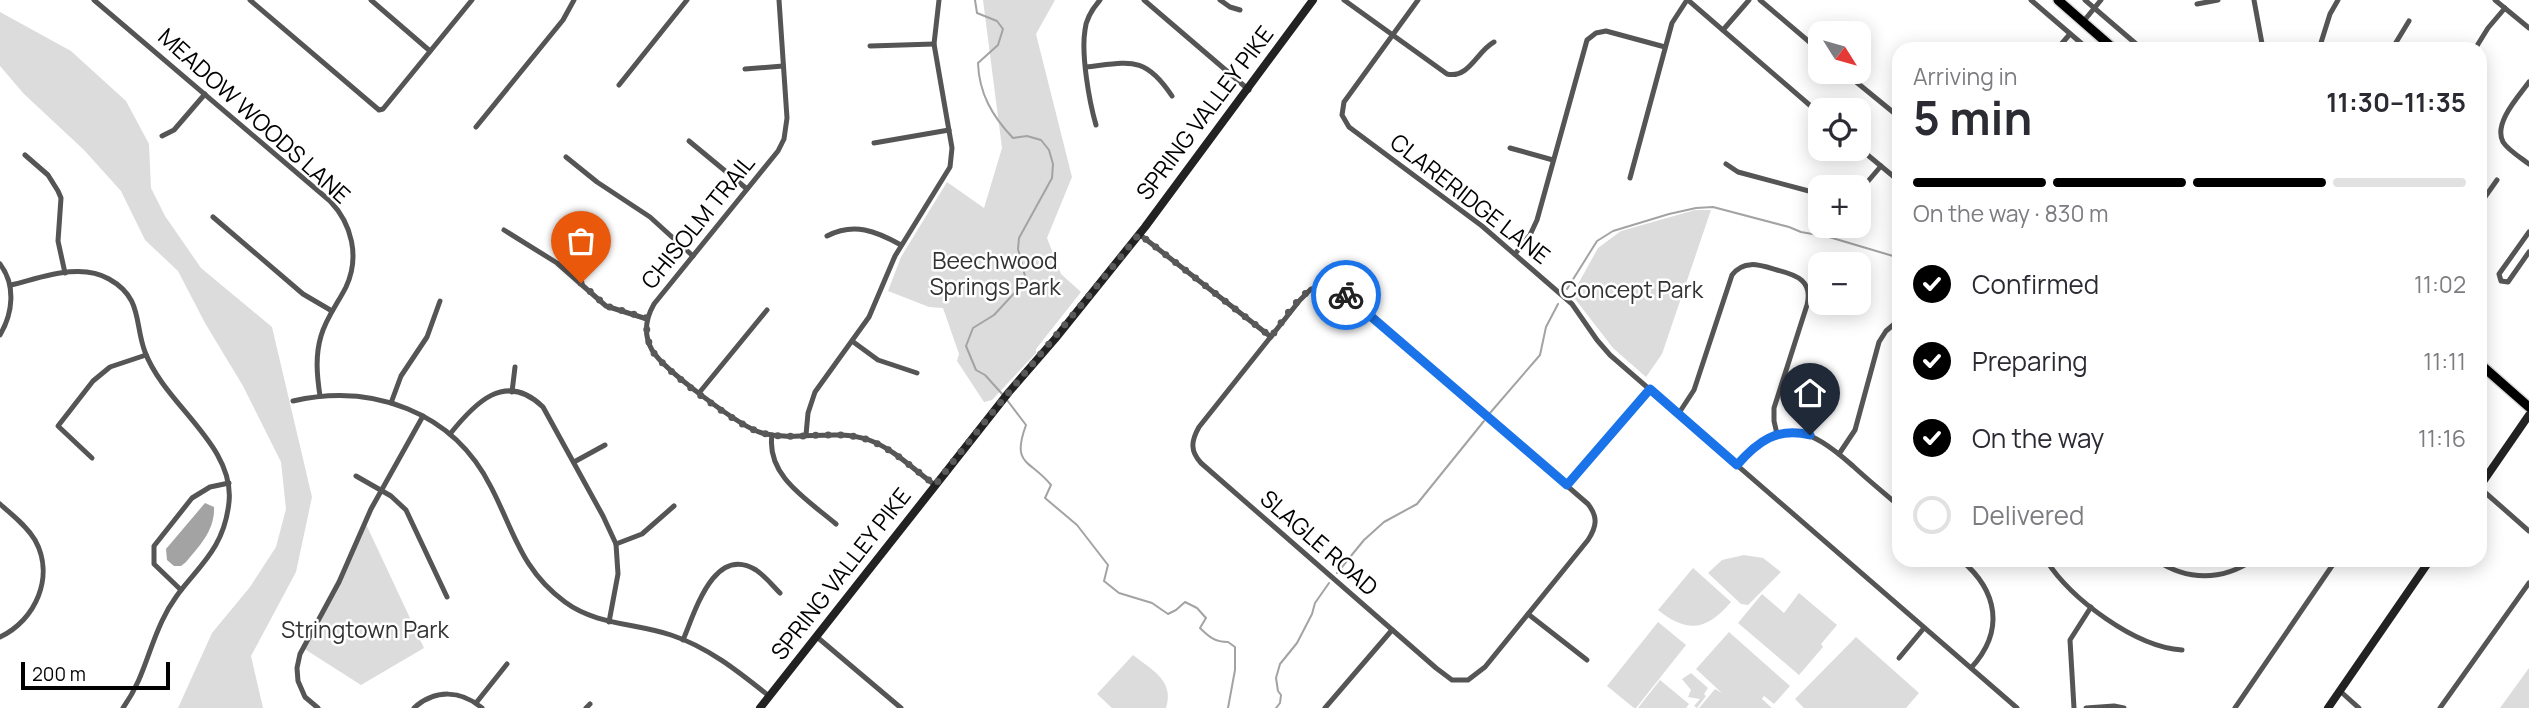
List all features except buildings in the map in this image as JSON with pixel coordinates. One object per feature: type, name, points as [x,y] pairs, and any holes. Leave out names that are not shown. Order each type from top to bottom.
[{"type":"main road","points":[[2057,0],[2106,42]]},
{"type":"main road","points":[[2487,370],[2529,407]]},
{"type":"street","name":"MEADOW WOODS LANE","points":[[94,0],[330,201],[345,220],[353,245],[352,265],[349,280],[321,335],[317,352],[320,396]]},
{"type":"street","points":[[250,0],[379,110],[472,0]]},
{"type":"street","points":[[372,0],[430,51]]},
{"type":"street","points":[[476,127],[563,20],[574,0]]},
{"type":"street","points":[[620,85],[687,0]]},
{"type":"street","name":"CHISOLM TRAIL","points":[[779,0],[787,118],[784,139],[778,151],[654,304],[647,318],[648,339],[657,357],[738,423],[772,435],[843,435],[869,440],[896,455],[935,485]]},
{"type":"street","points":[[806,435],[808,413],[815,392],[869,317],[901,245],[950,167],[952,148],[934,44],[939,0]]},
{"type":"street","points":[[1096,125],[1090,105],[1085,28],[1089,16],[1101,0]]},
{"type":"street","points":[[1144,0],[1249,90]]},
{"type":"street","points":[[1220,0],[1240,10]]},
{"type":"street","name":"SPRING VALLEY PIKE","points":[[760,708],[1011,389],[1139,234],[1249,90],[1313,0]]},
{"type":"street","points":[[1344,0],[1442,71],[1454,75],[1468,68],[1480,51],[1494,42]]},
{"type":"street","name":"CLARERIDGE LANE","points":[[1418,0],[1344,102],[1342,111],[1345,122],[1354,132],[1451,202],[1515,254],[1572,304],[1602,347],[2017,708]]},
{"type":"street","points":[[1630,178],[1665,47],[1675,16],[1687,0],[1808,104]]},
{"type":"street","points":[[1723,30],[1749,0]]},
{"type":"street","points":[[1760,0],[1808,41]]},
{"type":"street","points":[[2031,0],[2080,42]]},
{"type":"street","points":[[2085,0],[2134,42]]},
{"type":"street","points":[[2083,22],[2101,0]]},
{"type":"street","points":[[2197,4],[2218,0]]},
{"type":"street","points":[[2254,0],[2262,42]]},
{"type":"street","points":[[2320,42],[2338,0]]},
{"type":"street","points":[[2495,0],[2529,28]]},
{"type":"street","points":[[2479,42],[2505,8]]},
{"type":"street","points":[[2396,42],[2409,21]]},
{"type":"street","points":[[1515,254],[1534,228],[1582,52],[1591,36],[1606,31],[1665,47]]},
{"type":"street","points":[[2063,42],[2070,34]]},
{"type":"street","points":[[870,46],[934,44]]},
{"type":"street","points":[[1086,67],[1137,64],[1157,74],[1172,96]]},
{"type":"street","points":[[745,69],[783,66]]},
{"type":"street","points":[[2529,82],[2502,123],[2501,133],[2503,142],[2529,164]]},
{"type":"street","points":[[1859,84],[1892,111]]},
{"type":"street","points":[[162,136],[174,130],[205,94]]},
{"type":"street","points":[[874,143],[949,130]]},
{"type":"street","points":[[689,141],[747,189]]},
{"type":"street","points":[[1510,148],[1553,160]]},
{"type":"street","points":[[25,155],[52,179],[58,191],[61,204],[58,241],[65,272]]},
{"type":"street","points":[[566,157],[597,182],[650,217],[693,256]]},
{"type":"street","points":[[1871,158],[1892,175]]},
{"type":"street","points":[[1726,164],[1738,172],[1808,191]]},
{"type":"street","points":[[1871,178],[1881,166]]},
{"type":"street","points":[[2487,194],[2497,180]]},
{"type":"street","points":[[213,217],[303,294],[332,311]]},
{"type":"street","points":[[827,236],[840,230],[867,229],[901,245]]},
{"type":"street","points":[[504,230],[557,263],[606,306],[647,318]]},
{"type":"street","points":[[2529,232],[2499,274],[2501,281],[2508,282],[2529,251]]},
{"type":"street","points":[[1139,234],[1271,337]]},
{"type":"street","points":[[0,264],[11,285],[10,310],[0,335]]},
{"type":"street","points":[[1679,414],[1693,390],[1732,275],[1742,266],[1758,265],[1798,276],[1805,282],[1809,292],[1774,408],[1777,434]]},
{"type":"street","points":[[11,285],[65,272],[100,274],[114,282],[132,300],[146,355],[167,391],[216,450],[229,483],[229,500],[221,539],[181,590],[162,621],[136,689],[123,708]]},
{"type":"street","name":"SLAGLE ROAD","points":[[1326,284],[1336,287],[1567,485],[1593,511],[1596,520],[1594,530],[1478,675],[1464,682],[1448,677],[1201,463],[1193,453],[1193,438],[1199,427],[1310,290],[1326,284]]},
{"type":"street","points":[[391,403],[401,376],[427,337],[440,302]]},
{"type":"street","points":[[699,393],[767,310]]},
{"type":"street","points":[[1839,454],[1855,430],[1879,342],[1892,326]]},
{"type":"street","points":[[852,341],[878,360],[917,373]]},
{"type":"street","points":[[93,458],[58,426],[93,381],[110,366],[146,355]]},
{"type":"street","points":[[512,392],[515,367]]},
{"type":"street","points":[[1567,485],[1650,389]]},
{"type":"street","points":[[450,434],[479,401],[498,393],[525,395],[543,407],[616,544],[618,574],[610,622]]},
{"type":"street","points":[[293,401],[320,396],[350,395],[391,403],[423,416],[450,434],[469,453],[485,475],[517,546],[533,569],[566,603],[610,622],[647,628],[683,640],[724,661],[769,696]]},
{"type":"street","points":[[2487,477],[2529,415]]},
{"type":"street","points":[[318,708],[301,690],[297,676],[298,660],[339,582],[381,491],[423,416]]},
{"type":"street","points":[[1737,465],[1755,445],[1777,434],[1795,432],[1810,435],[1824,442],[1892,500]]},
{"type":"street","points":[[772,435],[772,455],[781,475],[836,524]]},
{"type":"street","points":[[574,462],[604,445]]},
{"type":"street","points":[[356,476],[396,500],[406,510],[447,597]]},
{"type":"street","points":[[181,590],[153,564],[155,546],[163,532],[192,498],[210,486],[229,483]]},
{"type":"street","points":[[2487,493],[2529,531]]},
{"type":"street","points":[[0,504],[27,528],[35,541],[41,556],[43,578],[38,598],[24,621],[0,637]]},
{"type":"street","points":[[616,544],[642,534],[674,506]]},
{"type":"street","points":[[683,640],[709,582],[723,569],[734,565],[750,567],[780,593]]},
{"type":"street","points":[[1968,567],[1982,581],[1993,614],[1989,642],[1971,668]]},
{"type":"street","points":[[2051,567],[2067,588],[2091,607],[2143,640],[2182,650]]},
{"type":"street","points":[[2169,567],[2180,573],[2208,577],[2241,567]]},
{"type":"street","points":[[2235,708],[2331,567]]},
{"type":"street","points":[[2328,708],[2422,567]]},
{"type":"street","points":[[2440,708],[2529,583]]},
{"type":"street","points":[[2074,708],[2070,640],[2091,607]]},
{"type":"street","points":[[1528,614],[1587,660]]},
{"type":"street","points":[[1899,658],[1924,628]]},
{"type":"street","points":[[1325,708],[1392,630]]},
{"type":"street","points":[[817,637],[901,708]]},
{"type":"street","points":[[414,708],[428,698],[443,694],[457,694],[479,706],[507,664]]},
{"type":"street","points":[[2340,691],[2359,708]]},
{"type":"street","points":[[2086,708],[2124,708]]},
{"type":"green space","name":"Beechwood Springs Park","points":[[983,0],[1055,0],[1036,34],[1072,177],[1047,238],[1061,274],[1081,292],[1036,349],[1036,353],[992,400],[984,402],[957,361],[959,354],[943,308],[929,307],[888,291],[901,257],[947,182],[984,208],[1002,148]]},
{"type":"green space","points":[[0,12],[71,51],[126,101],[149,144],[151,188],[165,216],[201,268],[272,327],[312,497],[296,572],[251,656],[263,708],[178,708],[212,633],[250,587],[276,547],[286,509],[281,462],[243,386],[178,271],[145,240],[121,191],[84,150],[24,94],[0,66]]},
{"type":"green space","name":"Concept Park","points":[[1695,210],[1711,210],[1662,354],[1646,377],[1613,348],[1572,295],[1598,248],[1621,231]]},
{"type":"green space","name":"Stringtown Park","points":[[365,522],[424,648],[361,685],[303,648],[339,582]]},
{"type":"green space","points":[[1744,555],[1763,558],[1781,572],[1748,605],[1741,604],[1708,573],[1722,560]]},
{"type":"green space","points":[[1693,568],[1731,602],[1714,618],[1697,626],[1679,623],[1658,610]]},
{"type":"green space","points":[[1799,593],[1837,625],[1821,644],[1823,647],[1799,675],[1738,623],[1762,594],[1784,613]]},
{"type":"green space","points":[[1658,622],[1686,645],[1634,708],[1607,686]]},
{"type":"green space","points":[[1729,632],[1790,686],[1774,704],[1764,696],[1762,699],[1772,708],[1699,708],[1715,689],[1722,693],[1696,669]]},
{"type":"green space","points":[[1856,637],[1919,693],[1906,708],[1804,708],[1795,699]]},
{"type":"green space","points":[[1133,655],[1165,683],[1168,699],[1166,708],[1112,708],[1097,694]]},
{"type":"green space","points":[[2529,668],[2529,708],[2500,708]]},
{"type":"green space","points":[[1691,673],[1708,688],[1704,694],[1706,696],[1697,708],[1694,706],[1700,699],[1688,697],[1691,690],[1682,679]]},
{"type":"green space","points":[[1660,680],[1689,704],[1686,708],[1638,708]]},
{"type":"shaded area","points":[[205,503],[214,507],[209,530],[186,562],[181,566],[174,566],[167,560],[166,549]]},
{"type":"waterway","points":[[975,0],[977,13],[997,21],[1003,29],[998,45],[978,63],[988,104],[1013,138],[1027,136],[1041,140],[1049,150],[1053,164],[1052,178],[1019,238],[1018,249],[1025,276],[1020,287],[994,315],[973,328],[966,346],[976,370],[985,375],[1004,396]]},
{"type":"waterway","points":[[1567,289],[1597,241],[1613,231],[1696,208],[1713,207],[1892,256]]},
{"type":"waterway","points":[[1490,413],[1540,355],[1546,327],[1558,304]]},
{"type":"waterway","points":[[1007,400],[1026,425],[1021,448],[1025,461],[1051,485],[1045,498],[1077,525],[1108,565],[1104,581],[1119,593],[1152,603],[1168,614],[1185,602],[1197,608],[1206,618],[1200,628],[1212,638],[1228,642],[1235,647],[1235,670],[1228,708]]},
{"type":"waterway","points":[[1337,573],[1364,540],[1384,522],[1417,504],[1484,421]]},
{"type":"waterway","points":[[1276,708],[1281,695],[1276,678],[1280,664],[1297,643],[1315,603],[1329,583]]},
{"type":"way so far","points":[[581,283],[606,306],[647,318],[648,339],[657,357],[738,423],[772,435],[832,434],[869,440],[896,455],[935,485],[1139,234],[1271,337],[1307,292],[1316,286],[1332,285],[1346,295]]},
{"type":"route","points":[[1346,295],[1567,485],[1650,389],[1737,465],[1755,445],[1773,435],[1786,432],[1810,435]]}]
